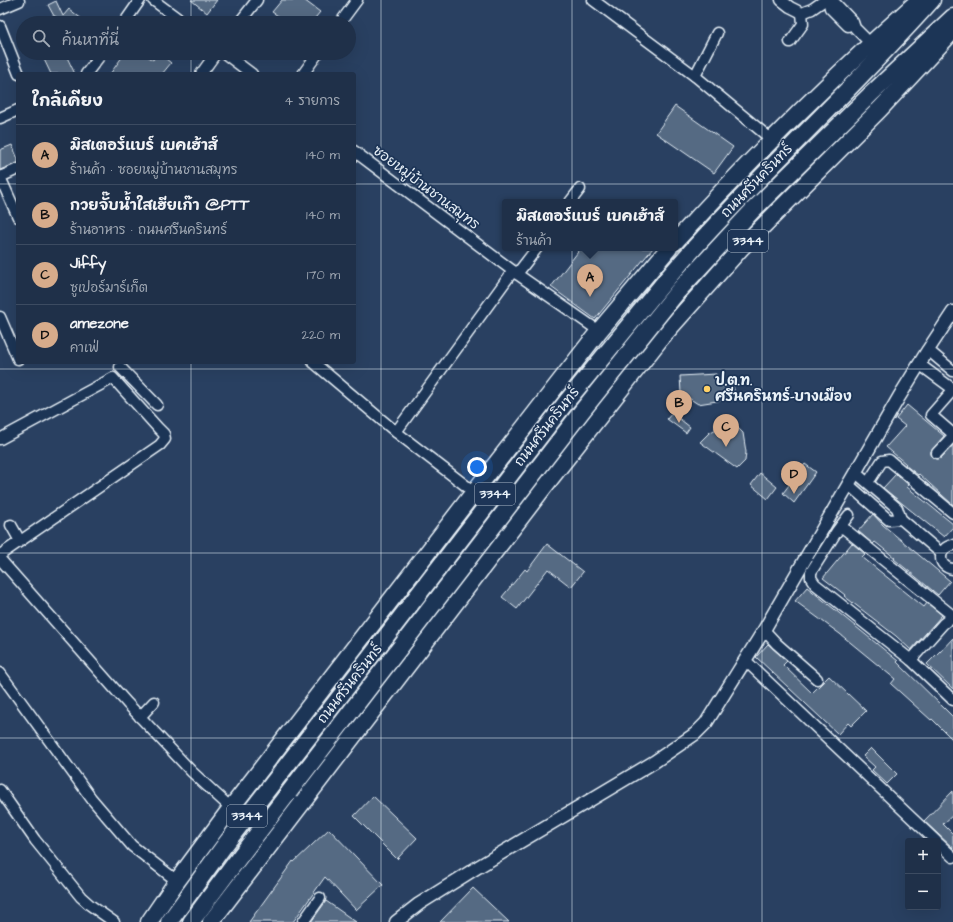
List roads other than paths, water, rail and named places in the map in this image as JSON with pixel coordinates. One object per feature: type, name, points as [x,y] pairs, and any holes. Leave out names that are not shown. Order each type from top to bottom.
[{"type":"main road","name":"ถนนศรีนครินทร์","points":[[678,239],[709,204],[772,140],[871,44],[920,0]]},
{"type":"main road","name":"ถนนศรีนครินทร์","points":[[169,922],[224,846],[567,401],[666,280],[739,198],[883,54],[932,0]]},
{"type":"main road","name":"ถนนศรีนครินทร์","points":[[191,922],[582,411],[678,291],[752,211],[953,17]]},
{"type":"main road","name":"3344","points":[[213,921],[477,574],[657,343],[718,273],[885,104],[953,31]]},
{"type":"main road","name":"ถนนศรีนครินทร์","points":[[149,922],[177,881],[231,808],[474,492],[599,331],[666,251]]},
{"type":"main road","points":[[518,436],[515,447],[517,462],[525,472],[540,475],[560,467]]},
{"type":"main road","points":[[435,543],[454,537],[471,541],[476,545],[479,554],[477,574]]},
{"type":"street","points":[[129,16],[140,0]]},
{"type":"street","points":[[153,0],[175,16]]},
{"type":"street","points":[[244,16],[257,0]]},
{"type":"street","points":[[345,16],[357,0]]},
{"type":"street","points":[[593,0],[695,76],[772,140]]},
{"type":"street","points":[[781,0],[790,7],[802,13],[826,1],[835,3],[853,22],[855,28],[871,44]]},
{"type":"street","points":[[0,9],[19,1]]},
{"type":"street","points":[[790,42],[803,24],[802,13]]},
{"type":"street","points":[[0,26],[18,72]]},
{"type":"street","points":[[695,76],[717,33]]},
{"type":"street","points":[[88,72],[97,60]]},
{"type":"street","points":[[202,72],[211,60]]},
{"type":"street","points":[[233,60],[249,72]]},
{"type":"street","points":[[304,72],[313,60]]},
{"type":"street","points":[[0,118],[16,111]]},
{"type":"street","name":"ซอยหมู่บ้านชานสมุทร","points":[[356,153],[515,272],[599,331]]},
{"type":"street","points":[[16,170],[0,177],[16,213]]},
{"type":"street","points":[[572,199],[580,189]]},
{"type":"street","points":[[396,432],[515,272],[534,251]]},
{"type":"street","points":[[396,922],[420,904],[478,867],[654,762],[695,734],[706,723],[764,630],[919,364],[953,312]]},
{"type":"street","points":[[0,317],[16,354]]},
{"type":"street","points":[[928,350],[953,371]]},
{"type":"street","points":[[0,439],[113,378],[122,364],[156,405]]},
{"type":"street","points":[[315,364],[396,432],[474,492]]},
{"type":"street","points":[[919,364],[953,390],[931,415],[953,435],[937,453]]},
{"type":"street","points":[[0,555],[148,454],[165,439],[161,431],[113,378]]},
{"type":"street","points":[[871,478],[882,461],[889,460],[953,513]]},
{"type":"street","points":[[856,473],[897,508],[901,519],[941,553]]},
{"type":"street","points":[[848,485],[889,520],[901,519]]},
{"type":"street","points":[[849,514],[811,572],[811,578],[815,584],[911,660],[953,700]]},
{"type":"street","points":[[12,525],[20,541]]},
{"type":"street","points":[[841,526],[953,616],[943,624],[911,660]]},
{"type":"street","points":[[953,544],[948,546],[941,553],[942,563],[946,567],[953,568]]},
{"type":"street","points":[[0,559],[140,717],[192,772],[231,808]]},
{"type":"street","points":[[764,630],[817,679]]},
{"type":"street","points":[[746,660],[933,838]]},
{"type":"street","points":[[0,673],[91,798],[132,846],[177,881]]},
{"type":"street","points":[[140,717],[154,702]]},
{"type":"street","points":[[0,790],[81,898],[114,922]]},
{"type":"street","points":[[941,846],[953,857]]},
{"type":"street","points":[[303,922],[320,898]]},
{"type":"place","name":"มิสเตอร์แบร์ เบคเฮ้าส์","points":[[590,297]]},
{"type":"place","name":"ป.ต.ท. ศรีนครินทร์-บางเมือง","points":[[707,389]]},
{"type":"place","name":"กวยจั๊บน้ำใสเฮียเก๊า @PTT","points":[[679,423]]},
{"type":"place","name":"Jiffy","points":[[726,447]]},
{"type":"place","name":"amezone","points":[[794,494]]}]
